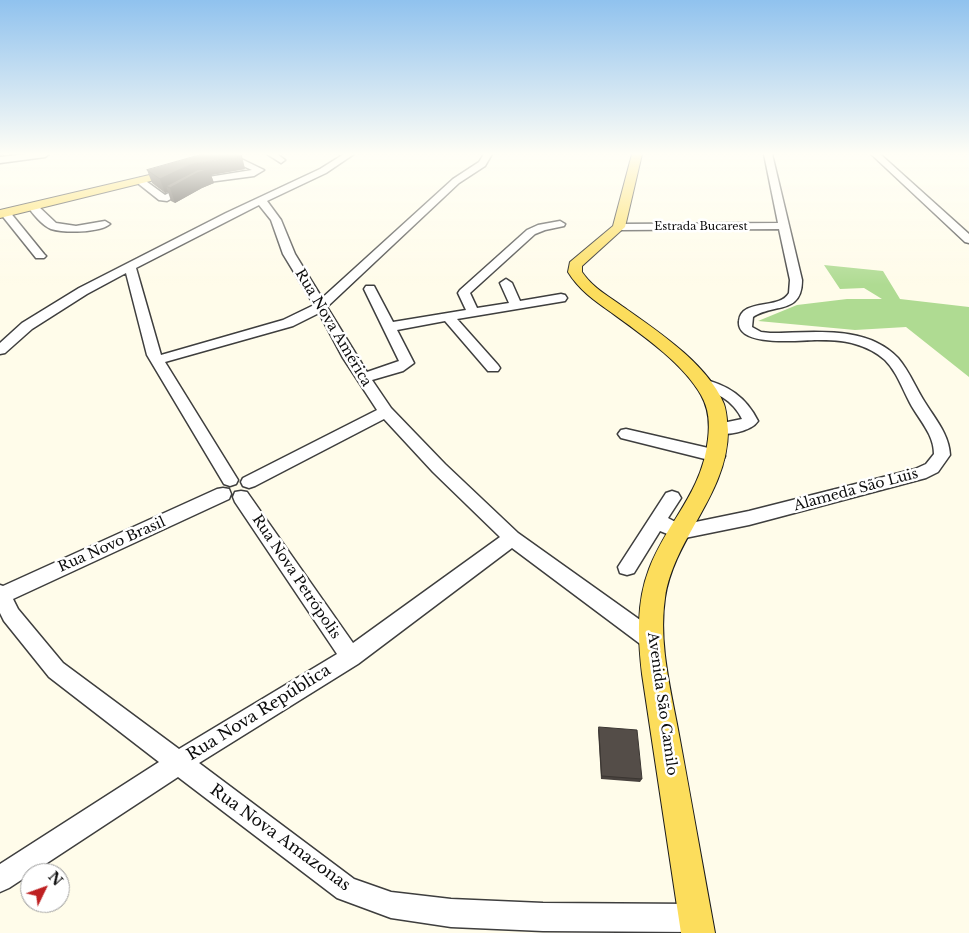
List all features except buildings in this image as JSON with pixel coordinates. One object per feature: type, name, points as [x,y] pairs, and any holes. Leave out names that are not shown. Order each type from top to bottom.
[{"type":"main road","points":[[2,214],[69,198]]},
{"type":"main road","points":[[619,227],[626,198]]},
{"type":"main road","name":"Avenida São Camilo","points":[[619,227],[580,260],[576,265],[575,272],[587,288],[663,346],[702,384],[714,402],[718,416],[717,456],[710,480],[660,571],[651,613],[650,639],[696,926]]},
{"type":"street","points":[[0,350],[27,326],[56,307],[230,215],[267,198]]},
{"type":"street","points":[[156,360],[288,323],[320,307],[438,198]]},
{"type":"street","name":"Alameda São Luis","points":[[680,532],[749,518],[904,478],[932,468],[942,455],[936,434],[916,400],[909,383],[899,368],[887,355],[877,348],[865,342],[852,339],[771,337],[753,333],[746,328],[744,319],[746,316],[769,306],[788,302],[795,293],[796,280],[777,198]]},
{"type":"street","points":[[923,198],[969,240]]},
{"type":"street","name":"Rua Nova América","points":[[260,201],[276,220],[288,254],[363,378],[386,412],[439,468],[512,538],[650,639]]},
{"type":"street","points":[[33,206],[53,226],[76,229],[105,224]]},
{"type":"street","points":[[2,214],[40,256]]},
{"type":"street","points":[[473,313],[464,293],[468,288],[531,232],[542,227],[560,224]]},
{"type":"street","name":"Estrada Bucarest","points":[[619,227],[783,226]]},
{"type":"street","name":"Rua Nova Petrópolis","points":[[130,267],[156,360],[236,488],[351,657]]},
{"type":"street","points":[[506,283],[516,305]]},
{"type":"street","points":[[363,378],[398,368],[407,363],[370,289]]},
{"type":"street","points":[[389,327],[561,298]]},
{"type":"street","points":[[448,317],[493,368]]},
{"type":"street","points":[[702,384],[712,386],[731,395],[745,409],[750,421],[744,425],[718,428]]},
{"type":"street","name":"Rua Novo Brasil","points":[[1,594],[236,488],[386,412]]},
{"type":"street","points":[[626,434],[717,456]]},
{"type":"street","points":[[627,567],[672,498]]},
{"type":"street","points":[[657,520],[680,532]]},
{"type":"street","name":"Rua Nova República","points":[[0,879],[178,764],[351,657],[512,538]]},
{"type":"street","name":"Rua Nova Amazonas","points":[[1,594],[11,615],[56,670],[346,889],[391,905],[461,914],[696,926]]},
{"type":"green space","points":[[824,265],[883,271],[900,299],[969,307],[969,377],[906,327],[855,330],[758,321],[797,305],[847,299],[882,299],[864,288],[840,289]]}]
